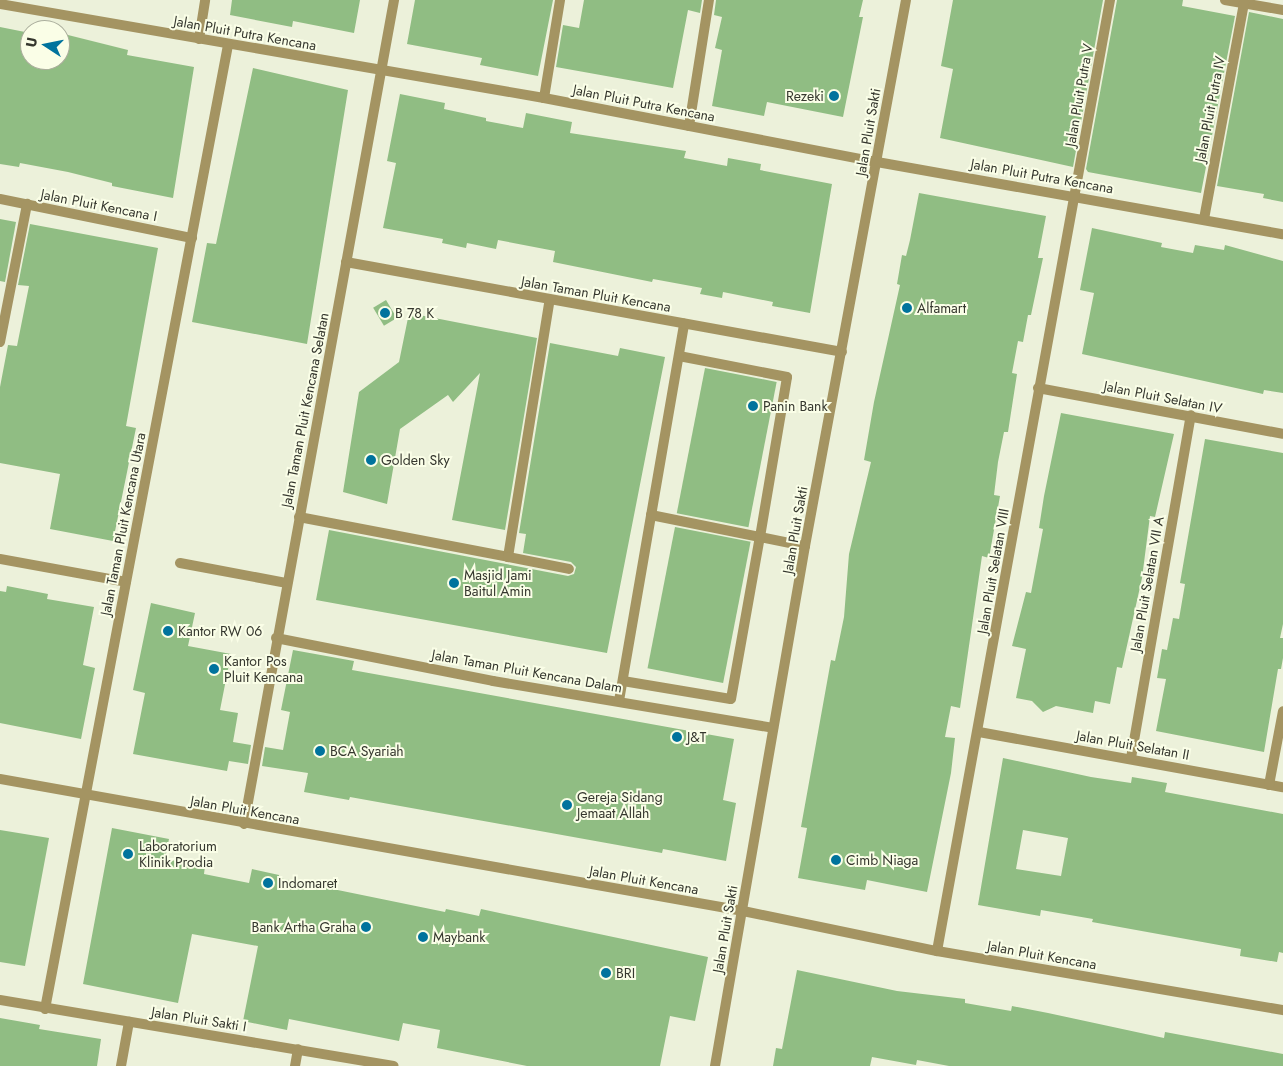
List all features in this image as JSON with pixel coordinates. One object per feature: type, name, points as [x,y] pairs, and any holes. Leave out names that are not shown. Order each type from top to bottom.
[{"type":"street","points":[[199,39],[205,0]]},
{"type":"street","name":"Jalan Taman Pluit Kencana Selatan","points":[[244,824],[286,583],[394,0]]},
{"type":"street","points":[[544,98],[560,0]]},
{"type":"street","points":[[689,126],[709,0]]},
{"type":"street","name":"Jalan Pluit Sakti","points":[[715,1066],[805,546],[906,0]]},
{"type":"street","name":"Jalan Pluit Putra V","points":[[1074,195],[1110,0]]},
{"type":"street","points":[[1225,0],[1283,10]]},
{"type":"street","name":"Jalan Pluit Putra Kencana","points":[[0,4],[13,3],[228,45],[381,69],[544,98],[877,162],[1074,195],[1283,234]]},
{"type":"street","name":"Jalan Pluit Putra IV","points":[[1204,219],[1244,4]]},
{"type":"street","name":"Jalan Taman Pluit Kencana Utara","points":[[45,1009],[84,795],[228,45]]},
{"type":"street","name":"Jalan Pluit Selatan VIII","points":[[937,951],[979,732],[1038,388],[1074,195]]},
{"type":"street","name":"Jalan Pluit Kencana I","points":[[0,199],[192,238]]},
{"type":"street","points":[[0,342],[27,204]]},
{"type":"street","name":"Jalan Taman Pluit Kencana","points":[[346,262],[842,352]]},
{"type":"street","points":[[508,557],[550,299]]},
{"type":"street","points":[[619,701],[684,324]]},
{"type":"street","points":[[623,681],[731,699],[760,537],[787,378],[679,356]]},
{"type":"street","name":"Jalan Pluit Selatan IV","points":[[1038,388],[1191,415],[1283,434]]},
{"type":"street","name":"Jalan Pluit Selatan VII A","points":[[1131,758],[1191,415]]},
{"type":"street","points":[[651,515],[805,546]]},
{"type":"street","points":[[299,517],[569,569]]},
{"type":"street","points":[[0,559],[126,582]]},
{"type":"street","points":[[180,563],[286,583]]},
{"type":"street","name":"Jalan Taman Pluit Kencana Dalam","points":[[276,638],[492,681],[773,728]]},
{"type":"street","points":[[1269,785],[1283,711]]},
{"type":"street","name":"Jalan Pluit Selatan II","points":[[979,732],[1283,787]]},
{"type":"street","name":"Jalan Pluit Kencana","points":[[0,779],[244,824],[743,911],[937,951],[1283,1010]]},
{"type":"street","name":"Jalan Pluit Sakti I","points":[[0,1000],[394,1066]]},
{"type":"street","points":[[121,1066],[129,1022]]},
{"type":"street","points":[[295,1066],[298,1049]]},
{"type":"building","points":[[232,0],[360,0],[354,33],[293,21],[292,27],[230,15]]},
{"type":"building","points":[[415,0],[553,0],[538,76],[480,65],[482,58],[407,44]]},
{"type":"building","points":[[584,0],[702,0],[700,13],[688,10],[673,88],[556,67],[563,25],[579,28]]},
{"type":"building","points":[[716,0],[863,0],[859,17],[863,17],[843,117],[767,102],[764,116],[712,106],[722,50],[715,48],[722,17],[714,15]]},
{"type":"building","points":[[953,0],[1103,0],[1073,167],[940,138],[953,69],[941,66]]},
{"type":"building","points":[[1117,0],[1183,0],[1182,6],[1235,16],[1201,193],[1088,172],[1086,169]]},
{"type":"building","points":[[1249,12],[1283,19],[1283,202],[1263,198],[1264,194],[1217,186]]},
{"type":"building","points":[[0,27],[20,31],[20,70],[70,70],[70,36],[128,50],[127,55],[194,67],[173,198],[112,186],[112,183],[68,172],[20,163],[19,167],[0,164]]},
{"type":"building","points":[[253,68],[348,90],[307,344],[192,322],[207,243],[216,244]]},
{"type":"building","points":[[400,94],[445,103],[444,109],[486,118],[486,121],[523,128],[526,113],[572,122],[570,133],[686,151],[684,158],[727,166],[728,158],[761,164],[760,170],[832,184],[810,313],[772,306],[773,302],[723,292],[722,298],[700,294],[702,288],[653,279],[652,282],[553,262],[555,251],[498,240],[496,249],[467,243],[466,248],[442,243],[443,239],[383,228],[396,163],[387,161]]},
{"type":"building","points":[[919,193],[1046,216],[1038,258],[1043,258],[1031,315],[1028,315],[1023,342],[1018,341],[1012,373],[1017,374],[1008,432],[1004,432],[998,462],[994,495],[1000,496],[989,558],[982,556],[960,708],[951,706],[945,737],[955,738],[951,773],[927,892],[867,880],[865,890],[798,878],[807,828],[801,827],[831,660],[835,661],[844,617],[849,554],[871,462],[864,460],[874,402],[900,285],[897,284],[902,255],[906,256]]},
{"type":"building","points":[[0,219],[16,222],[5,282],[0,281]]},
{"type":"building","points":[[30,224],[158,248],[126,426],[136,428],[113,541],[50,529],[60,474],[0,463],[0,387],[8,345],[17,346],[29,286],[18,285]]},
{"type":"building","points":[[1092,228],[1162,243],[1161,247],[1193,253],[1195,245],[1224,250],[1225,245],[1283,261],[1283,393],[1264,390],[1263,394],[1082,354],[1094,293],[1080,290]]},
{"type":"building","name":"B 78 K","points":[[386,300],[397,318],[384,326],[373,308]]},
{"type":"building","points":[[409,313],[537,338],[505,530],[452,520],[480,373],[453,402],[448,395],[400,429],[387,504],[343,492],[359,392],[399,362]]},
{"type":"building","points":[[550,343],[618,356],[620,348],[665,357],[607,653],[316,600],[329,530],[568,576],[574,574],[576,567],[571,562],[523,553],[526,534],[519,533]]},
{"type":"building","points":[[705,368],[777,382],[748,527],[677,513]]},
{"type":"building","points":[[1061,413],[1174,434],[1155,517],[1150,516],[1142,578],[1122,668],[1117,667],[1110,704],[1095,701],[1093,713],[1056,706],[1043,712],[1032,701],[1016,698],[1026,649],[1012,646],[1026,592],[1031,593],[1043,529],[1039,528],[1044,496]]},
{"type":"building","points":[[1205,439],[1283,453],[1283,624],[1280,638],[1283,638],[1283,658],[1281,669],[1278,669],[1264,752],[1156,731],[1166,679],[1157,678],[1162,649],[1167,650],[1173,618],[1179,619],[1185,584],[1180,583]]},
{"type":"building","points":[[675,527],[751,542],[723,683],[648,668]]},
{"type":"building","points":[[7,586],[48,594],[47,599],[94,607],[83,665],[95,668],[81,739],[0,723],[0,591],[6,592]]},
{"type":"building","points":[[151,603],[195,613],[188,646],[231,654],[220,710],[238,713],[233,742],[251,745],[248,764],[229,761],[227,771],[133,754],[145,693],[133,690]]},
{"type":"building","points":[[293,650],[354,661],[352,670],[734,739],[723,800],[736,803],[726,861],[663,849],[662,853],[350,797],[349,800],[304,792],[308,773],[262,766],[265,747],[283,750],[290,712],[281,710]]},
{"type":"building","points":[[1003,758],[1091,777],[1131,783],[1132,777],[1167,783],[1165,792],[1283,814],[1283,953],[1279,952],[1277,962],[1240,956],[1241,949],[1092,922],[1093,919],[1041,910],[1040,916],[978,905]],"holes":[[[1023,830],[1068,838],[1061,876],[1016,869]]]},
{"type":"building","points":[[112,828],[169,839],[165,859],[205,866],[204,874],[249,883],[252,869],[279,875],[279,878],[445,912],[446,909],[479,916],[481,909],[708,957],[695,1021],[670,1016],[660,1066],[527,1066],[437,1048],[440,1030],[403,1023],[399,1041],[289,1019],[287,1030],[243,1021],[258,946],[192,934],[178,1003],[83,984]]},
{"type":"building","points":[[0,830],[49,838],[25,966],[0,962]]},
{"type":"building","points":[[797,970],[897,991],[965,999],[965,1003],[1011,1011],[1012,1006],[1164,1038],[1165,1032],[1283,1054],[1283,1066],[949,1066],[917,1060],[916,1065],[872,1057],[870,1066],[773,1066],[776,1048],[782,1049]]},
{"type":"building","points":[[0,1018],[40,1025],[39,1029],[101,1039],[97,1066],[0,1066]]},
{"type":"place","name":"Rezeki","points":[[834,96]]},
{"type":"place","name":"Alfamart","points":[[907,308]]},
{"type":"place","name":"B 78 K","points":[[385,313]]},
{"type":"place","name":"Panin Bank","points":[[753,406]]},
{"type":"place","name":"Golden Sky","points":[[371,460]]},
{"type":"place","name":"Masjid Jami Baitul Amin","points":[[454,583]]},
{"type":"place","name":"Kantor RW 06","points":[[168,631]]},
{"type":"place","name":"Kantor Pos Pluit Kencana","points":[[214,669]]},
{"type":"place","name":"J&T","points":[[677,737]]},
{"type":"place","name":"BCA Syariah","points":[[320,751]]},
{"type":"place","name":"Gereja Sidang Jemaat Allah","points":[[567,805]]},
{"type":"place","name":"Laboratorium Klinik Prodia","points":[[128,854]]},
{"type":"place","name":"Cimb Niaga","points":[[836,860]]},
{"type":"place","name":"Indomaret","points":[[268,883]]},
{"type":"place","name":"Bank Artha Graha","points":[[366,927]]},
{"type":"place","name":"Maybank","points":[[423,937]]},
{"type":"place","name":"BRI","points":[[606,973]]}]
